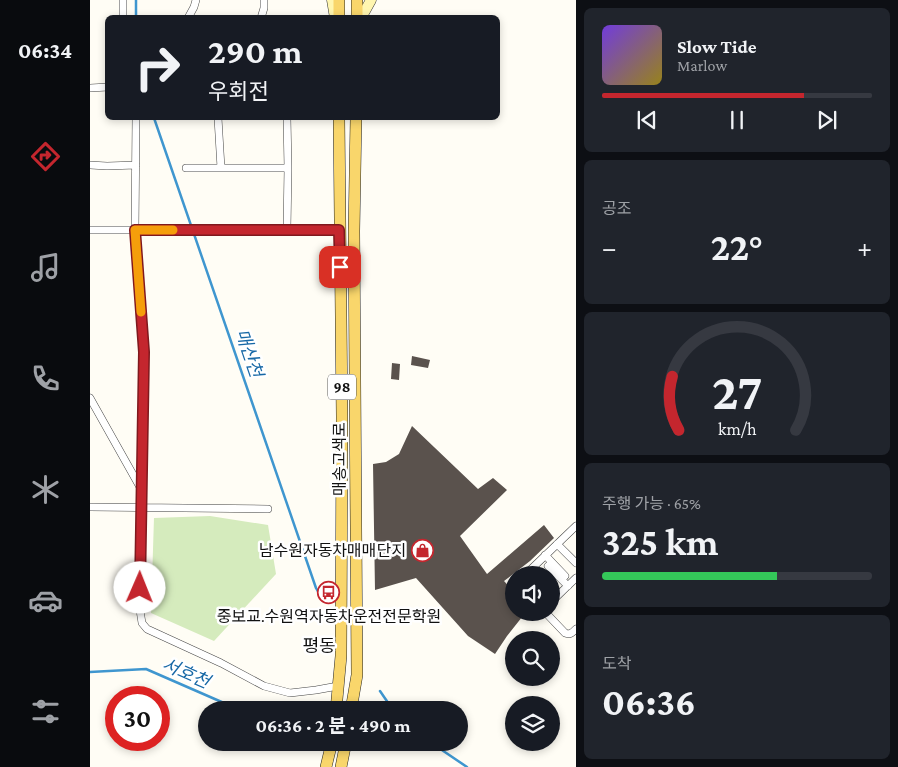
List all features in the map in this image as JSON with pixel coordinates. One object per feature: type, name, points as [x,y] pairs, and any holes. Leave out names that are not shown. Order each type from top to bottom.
[{"type":"main road","points":[[332,0],[334,15]]},
{"type":"main road","points":[[339,0],[339,15]]},
{"type":"main road","points":[[357,0],[357,15]]},
{"type":"main road","points":[[363,15],[371,0]]},
{"type":"main road","name":"매송고색로","points":[[337,701],[341,656],[342,416],[339,120]]},
{"type":"main road","name":"매송고색로","points":[[352,701],[357,675],[354,231],[356,120]]},
{"type":"main road","points":[[327,764],[330,751]]},
{"type":"main road","points":[[342,766],[344,751]]},
{"type":"street","points":[[122,0],[123,15]]},
{"type":"street","points":[[190,15],[196,0]]},
{"type":"street","points":[[262,15],[264,0]]},
{"type":"street","points":[[90,88],[105,86]]},
{"type":"street","points":[[136,120],[135,230],[144,352],[140,507],[140,604],[142,623],[147,629],[221,663],[264,686],[290,692],[338,690]]},
{"type":"street","points":[[218,120],[221,168]]},
{"type":"street","points":[[287,120],[287,229]]},
{"type":"street","points":[[90,165],[136,166]]},
{"type":"street","points":[[186,168],[288,168]]},
{"type":"street","points":[[90,230],[339,230]]},
{"type":"street","points":[[90,398],[141,489]]},
{"type":"street","points":[[90,507],[268,509]]},
{"type":"street","points":[[535,566],[576,526]]},
{"type":"street","points":[[568,534],[576,537]]},
{"type":"street","points":[[556,544],[576,563]]},
{"type":"street","points":[[546,555],[564,571]]},
{"type":"street","points":[[560,593],[576,578]]},
{"type":"street","points":[[560,581],[568,586]]},
{"type":"street","points":[[554,621],[565,633],[571,633],[576,629]]},
{"type":"green space","points":[[210,516],[268,525],[276,574],[214,641],[151,613],[154,518]]},
{"type":"building","points":[[412,356],[430,360],[428,368],[411,365]]},
{"type":"building","points":[[392,363],[400,364],[399,380],[391,379]]},
{"type":"building","name":"남수원자동차매매단지","points":[[412,426],[478,489],[493,478],[507,490],[460,536],[487,574],[544,525],[554,538],[524,566],[505,566],[505,621],[519,621],[511,631],[505,631],[505,639],[495,654],[468,636],[416,578],[375,590],[373,464],[386,462],[399,454]]},
{"type":"waterway","name":"매산천","points":[[136,0],[136,15]]},
{"type":"waterway","name":"매산천","points":[[155,120],[316,588],[321,597]]},
{"type":"waterway","name":"서호천","points":[[90,672],[146,669],[219,701]]},
{"type":"waterway","name":"매산천","points":[[380,691],[387,701]]},
{"type":"waterway","name":"서호천","points":[[443,751],[467,767]]},
{"type":"slow traffic","points":[[141,312],[135,230],[173,230]]},
{"type":"place","name":"남수원자동차매매단지","points":[[422,550]]},
{"type":"place","name":"중보교.수원역자동차운전전문학원","points":[[329,592]]},
{"type":"district","name":"평동","points":[[319,646]]},
{"type":"route","points":[[140,588],[144,352],[135,230],[339,230],[340,267]]}]
